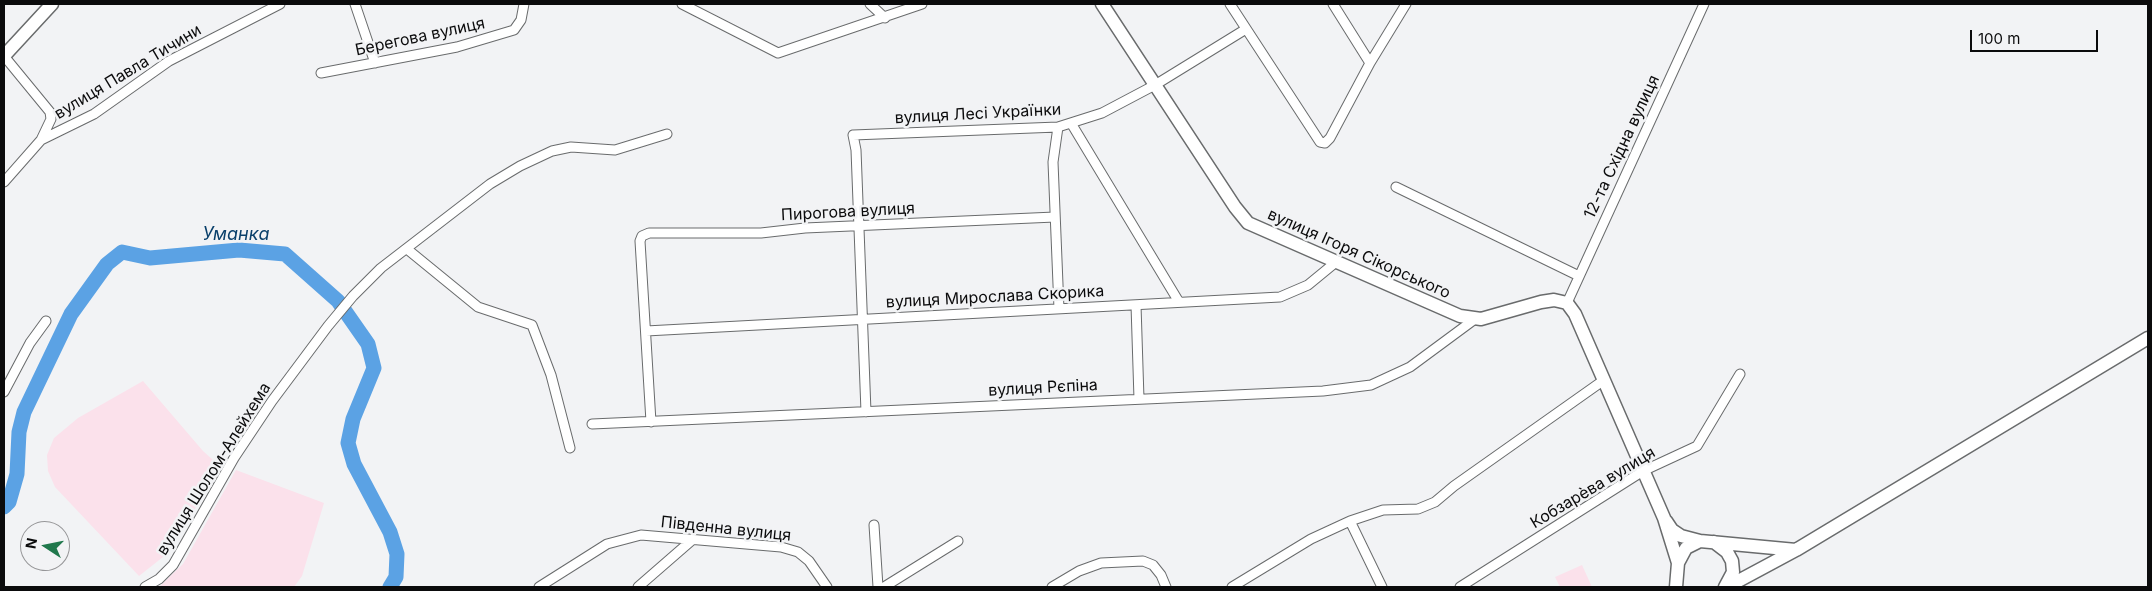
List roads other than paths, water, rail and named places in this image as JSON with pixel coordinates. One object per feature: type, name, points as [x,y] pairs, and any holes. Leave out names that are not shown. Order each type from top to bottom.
[{"type":"main road","points":[[4,56],[52,4]]},
{"type":"main road","name":"вулиця Ігоря Сікорського","points":[[1102,4],[1235,207],[1248,223],[1460,316],[1481,319],[1541,302],[1554,300],[1567,303]]},
{"type":"main road","points":[[1567,303],[1575,314],[1664,518],[1685,587]]},
{"type":"main road","points":[[1726,587],[1796,550],[2148,338]]},
{"type":"main road","points":[[1664,518],[1676,533],[1720,545],[1728,552],[1732,561],[1733,572],[1726,587]]},
{"type":"main road","points":[[1676,587],[1678,568],[1686,548],[1706,541],[1796,550]]},
{"type":"street","name":"вулиця Павла Тичини","points":[[4,182],[42,140],[94,114],[169,61],[280,4]]},
{"type":"street","points":[[355,4],[375,63]]},
{"type":"street","name":"Берегова вулиця","points":[[320,73],[457,47],[514,30],[521,20],[524,4]]},
{"type":"street","points":[[682,4],[693,6],[775,51],[885,18],[922,4]]},
{"type":"street","points":[[870,4],[885,18]]},
{"type":"street","points":[[1230,4],[1320,142],[1325,143],[1330,138],[1370,63],[1406,4]]},
{"type":"street","points":[[1333,4],[1370,63]]},
{"type":"street","name":"12-та Східна вулиця","points":[[1567,303],[1704,4]]},
{"type":"street","name":"вулиця Лесі Українки","points":[[858,226],[856,150],[853,135],[1058,127],[1102,113],[1155,85],[1246,29]]},
{"type":"street","points":[[4,56],[50,112],[51,118],[42,140]]},
{"type":"street","points":[[1071,123],[1179,302]]},
{"type":"street","points":[[1058,127],[1053,162],[1059,309]]},
{"type":"street","name":"вулиця Шолом-Алейхема","points":[[146,587],[159,579],[173,565],[234,458],[272,402],[328,326],[353,296],[381,268],[407,249],[426,231],[490,184],[520,166],[552,151],[571,147],[615,150],[667,134]]},
{"type":"street","points":[[1396,187],[1580,276]]},
{"type":"street","name":"Пирогова вулиця","points":[[646,331],[640,241],[642,236],[649,233],[761,233],[805,228],[1056,217]]},
{"type":"street","points":[[858,226],[866,412]]},
{"type":"street","points":[[407,249],[478,307],[532,325],[551,376],[570,448]]},
{"type":"street","name":"вулиця Мирослава Скорика","points":[[646,331],[1280,297],[1308,285],[1336,262]]},
{"type":"street","points":[[1136,305],[1140,398]]},
{"type":"street","name":"вулиця Рєпіна","points":[[592,424],[1323,391],[1371,385],[1410,367],[1476,318]]},
{"type":"street","points":[[4,392],[30,344],[46,321]]},
{"type":"street","points":[[646,331],[651,422]]},
{"type":"street","name":"Кобзарèва вулиця","points":[[1462,587],[1643,471],[1697,446],[1740,374]]},
{"type":"street","points":[[1232,587],[1311,539],[1350,521],[1383,510],[1418,509],[1435,502],[1454,486],[1604,380]]},
{"type":"street","points":[[1350,521],[1382,587]]},
{"type":"street","points":[[874,525],[878,587]]},
{"type":"street","name":"Південна вулиця","points":[[539,587],[607,544],[641,535],[781,547],[798,552],[827,587]]},
{"type":"street","points":[[638,587],[692,540]]},
{"type":"street","points":[[884,587],[958,541]]},
{"type":"street","points":[[1052,587],[1079,571],[1101,563],[1143,561],[1153,565],[1161,575],[1166,587]]},
{"type":"waterway","name":"Уманка","points":[[4,507],[9,502],[17,474],[19,432],[24,412],[71,314],[107,264],[122,252],[150,258],[239,250],[285,254],[338,301],[368,344],[374,368],[353,419],[348,443],[354,464],[390,532],[397,554],[396,577],[390,587]]}]
